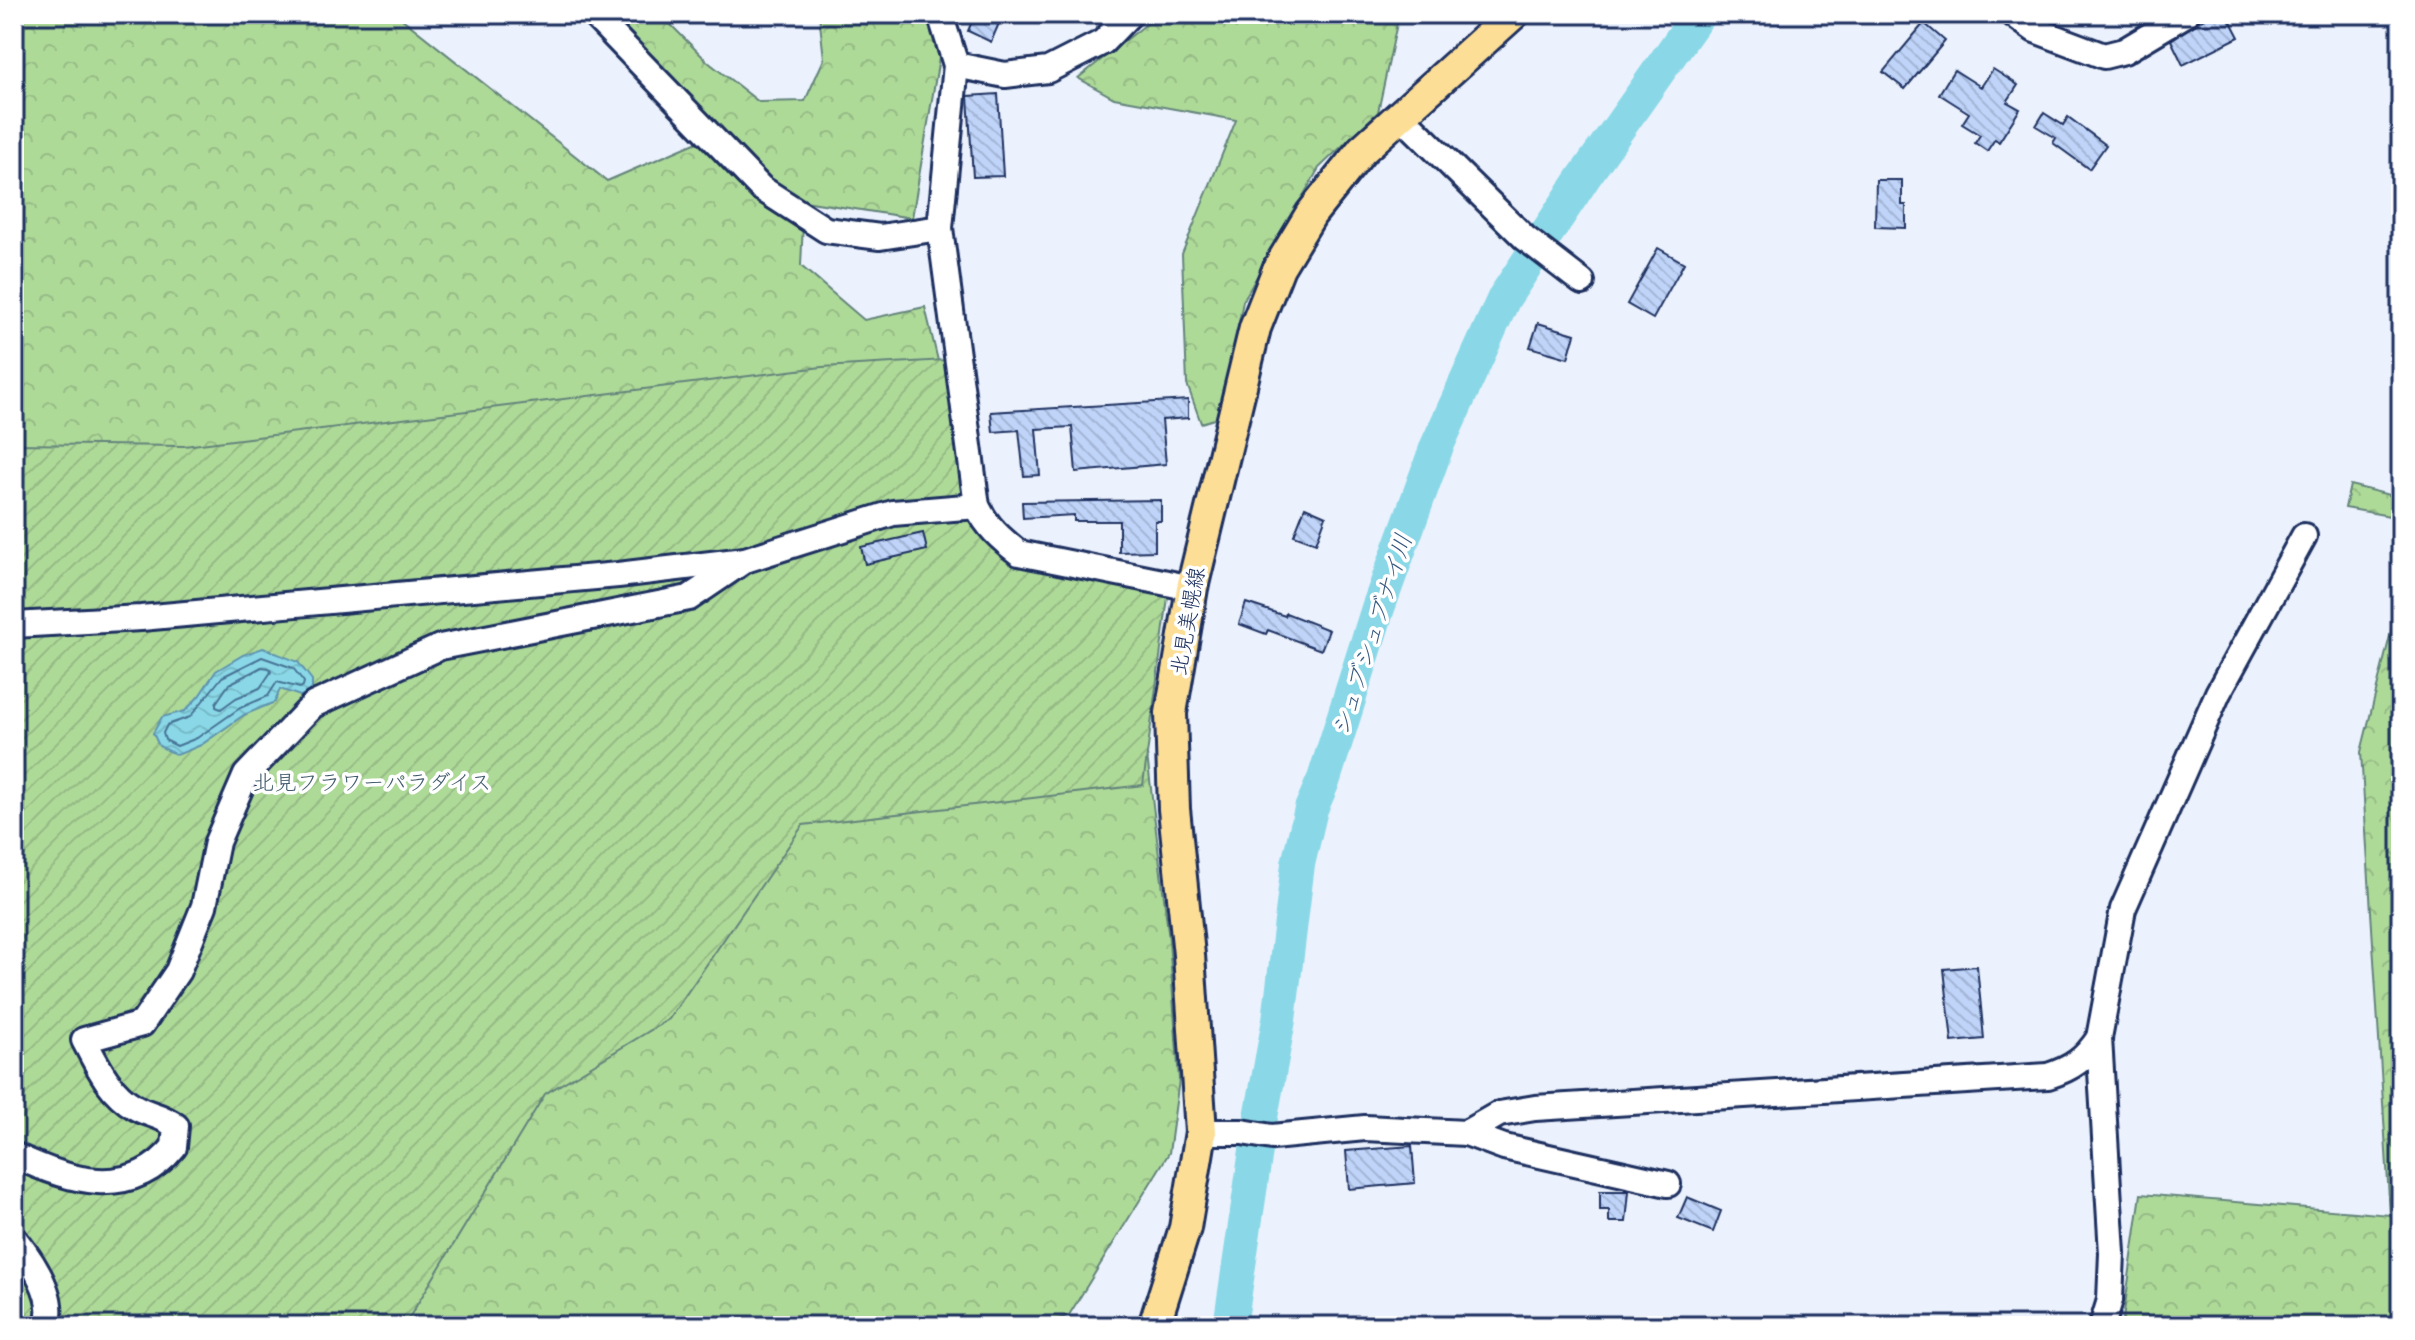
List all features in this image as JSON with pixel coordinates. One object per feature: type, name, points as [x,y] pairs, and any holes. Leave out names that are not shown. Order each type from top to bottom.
[{"type":"main road","name":"北見美幌線","points":[[1154,1326],[1185,1228],[1201,1132],[1189,955],[1174,809],[1171,713],[1192,588],[1255,328],[1279,267],[1319,203],[1362,150],[1513,14]]},
{"type":"street","points":[[593,14],[761,188],[826,230],[880,237],[940,228]]},
{"type":"street","points":[[964,14],[945,25],[956,65],[940,228],[977,506],[985,522],[999,538],[1019,553],[1192,588]]},
{"type":"street","points":[[956,65],[1005,75],[1048,70],[1103,42],[1130,14]]},
{"type":"street","points":[[2013,14],[2035,30],[2104,56],[2124,51],[2186,14]]},
{"type":"street","points":[[1400,115],[1525,238],[1582,282]]},
{"type":"street","points":[[14,625],[141,618],[618,575],[745,560],[893,513],[977,506]]},
{"type":"street","points":[[2102,1326],[2110,1300],[2112,1253],[2099,1038],[2123,909],[2218,693],[2304,536]]},
{"type":"street","points":[[14,1155],[42,1168],[100,1182],[126,1181],[147,1172],[174,1147],[176,1126],[161,1115],[135,1107],[105,1081],[84,1040],[142,1024],[178,971],[204,906],[217,842],[246,775],[313,705],[440,647],[689,598],[745,560]]},
{"type":"street","points":[[1466,1133],[1499,1114],[1535,1108],[2048,1076],[2069,1070],[2086,1057],[2099,1038]]},
{"type":"street","points":[[1201,1132],[1242,1132],[1272,1137],[1365,1128],[1466,1133],[1504,1147],[1668,1184]]},
{"type":"street","points":[[14,1238],[31,1259],[45,1289],[50,1318],[46,1326]]},
{"type":"green space","points":[[14,14],[396,14],[607,181],[702,140],[604,14],[660,14],[708,62],[759,102],[805,101],[824,59],[819,14],[927,14],[939,58],[912,218],[804,201],[801,266],[864,320],[925,307],[940,369],[14,550]]},
{"type":"green space","points":[[1159,14],[1399,14],[1378,112],[1319,168],[1243,301],[1221,417],[1201,423],[1187,384],[1182,254],[1236,120],[1114,98],[1078,78]]},
{"type":"green space","name":"北見フラワーパラダイス","points":[[946,360],[976,523],[1056,571],[1168,597],[1143,785],[803,825],[669,1019],[545,1094],[404,1326],[14,1326],[14,444],[184,446],[822,367]]},
{"type":"green space","points":[[2350,485],[2401,498],[2401,518],[2345,508]]},
{"type":"green space","points":[[2401,592],[2401,1326],[2122,1326],[2141,1194],[2390,1215],[2361,752]]},
{"type":"green space","points":[[1143,721],[1169,940],[1179,1080],[1169,1153],[1069,1315],[1042,1326],[269,1326],[796,783]]},
{"type":"water","points":[[263,648],[298,662],[312,680],[312,693],[300,696],[280,689],[275,702],[244,715],[201,745],[177,755],[159,746],[153,733],[162,717],[185,711],[216,671],[243,655]]},
{"type":"building","points":[[975,14],[1003,14],[991,42],[968,31]]},
{"type":"building","points":[[2210,14],[2227,14],[2239,37],[2183,65],[2171,40]]},
{"type":"building","points":[[1924,23],[1945,41],[1905,89],[1883,72]]},
{"type":"building","points":[[1993,69],[2018,85],[2007,102],[2020,109],[1999,142],[1995,139],[1987,151],[1975,143],[1980,135],[1962,124],[1969,113],[1939,94],[1954,70],[1981,87]]},
{"type":"building","points":[[998,94],[1003,176],[973,177],[968,96]]},
{"type":"building","points":[[2044,113],[2063,125],[2068,117],[2106,145],[2089,169],[2053,143],[2056,138],[2036,126]]},
{"type":"building","points":[[1876,180],[1902,180],[1906,228],[1875,227]]},
{"type":"building","points":[[1658,248],[1684,263],[1653,319],[1627,304]]},
{"type":"building","points":[[1538,323],[1575,334],[1568,358],[1530,347]]},
{"type":"building","points":[[1188,400],[1188,418],[1162,420],[1166,464],[1076,472],[1072,427],[1036,429],[1040,475],[1024,476],[1019,430],[993,432],[991,412]]},
{"type":"building","points":[[1161,500],[1161,521],[1155,521],[1155,551],[1119,552],[1119,521],[1074,521],[1074,515],[1023,518],[1022,502]]},
{"type":"building","points":[[1305,507],[1326,516],[1316,543],[1294,535]]},
{"type":"building","points":[[923,533],[927,550],[865,564],[861,547]]},
{"type":"building","points":[[1246,603],[1285,616],[1286,613],[1329,630],[1321,650],[1268,630],[1266,634],[1239,624]]},
{"type":"building","points":[[1977,966],[1984,1039],[1952,1042],[1944,969]]},
{"type":"building","points":[[1412,1146],[1415,1183],[1349,1189],[1346,1151]]},
{"type":"building","points":[[1600,1191],[1629,1191],[1626,1222],[1609,1222],[1609,1210],[1600,1210]]},
{"type":"building","points":[[1687,1197],[1721,1211],[1713,1232],[1678,1218]]},
{"type":"waterway","name":"シュブシュブナイ川","points":[[1230,1326],[1261,1117],[1279,1020],[1298,864],[1311,809],[1324,779],[1378,608],[1437,446],[1504,298],[1584,177],[1699,14]]}]
